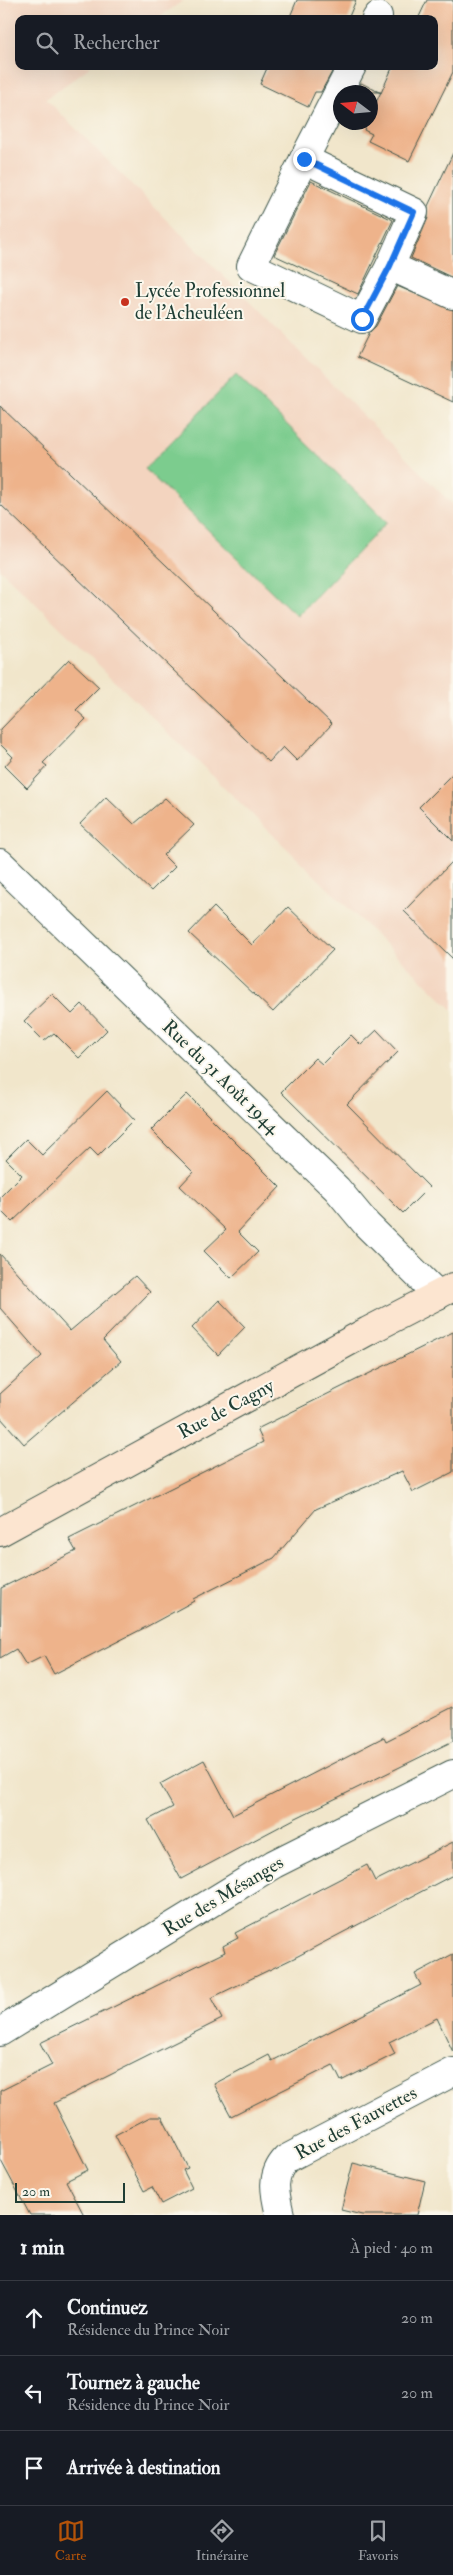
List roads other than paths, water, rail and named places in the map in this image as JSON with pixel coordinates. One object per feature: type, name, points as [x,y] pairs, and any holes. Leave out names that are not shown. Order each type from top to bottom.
[{"type":"main road","name":"Rue de Cagny","points":[[0,1532],[368,1331],[446,1291]]},
{"type":"street","points":[[304,159],[414,212],[390,266],[362,319],[251,266],[304,159],[350,70]]},
{"type":"street","points":[[390,266],[453,295]]},
{"type":"street","name":"Rue du 31 Août 1944","points":[[0,862],[337,1189],[367,1225],[446,1291]]},
{"type":"street","name":"Rue des Mésanges","points":[[0,2032],[274,1864],[453,1774]]},
{"type":"street","name":"Rue des Fauvettes","points":[[280,2215],[274,2192],[278,2168],[286,2159],[453,2072]]},
{"type":"place","name":"Lycée Professionnel de l'Acheuléen","points":[[125,302]]}]
